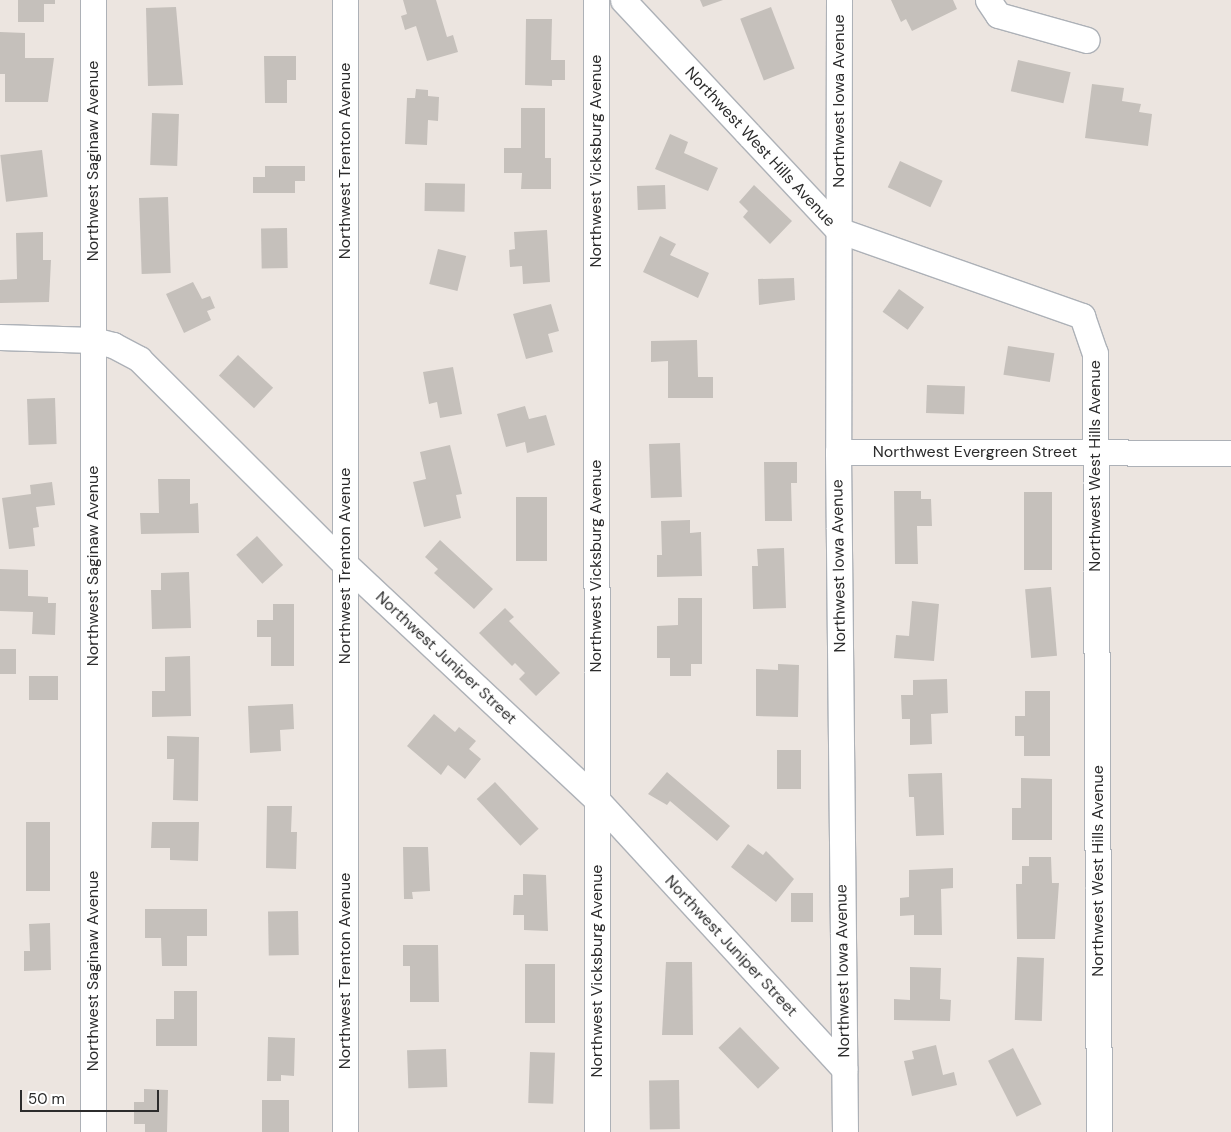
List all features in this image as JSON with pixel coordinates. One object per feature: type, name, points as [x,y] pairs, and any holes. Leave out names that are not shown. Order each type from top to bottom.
[{"type":"street","name":"Northwest Saginaw Avenue","points":[[93,0],[93,1132]]},
{"type":"street","name":"Northwest Trenton Avenue","points":[[345,0],[345,1132]]},
{"type":"street","name":"Northwest Vicksburg Avenue","points":[[596,0],[598,1132]]},
{"type":"street","name":"Northwest West Hills Avenue","points":[[623,0],[838,230],[1082,316],[1095,354],[1099,1132]]},
{"type":"street","name":"Northwest Iowa Avenue","points":[[839,0],[838,452],[845,1132]]},
{"type":"street","points":[[988,0],[998,15],[1087,40]]},
{"type":"street","name":"Northwest Juniper Street","points":[[0,337],[93,340],[114,345],[139,359],[345,564],[596,799],[844,1069]]},
{"type":"street","name":"Northwest Evergreen Street","points":[[838,452],[1231,453]]},
{"type":"building","points":[[18,0],[55,0],[55,4],[44,4],[44,22],[18,22]]},
{"type":"building","points":[[403,0],[436,0],[447,37],[453,35],[458,52],[427,61],[416,26],[405,30],[401,16],[407,14]]},
{"type":"building","points":[[700,0],[723,0],[703,7]]},
{"type":"building","points":[[891,0],[953,0],[957,9],[912,31],[906,19],[901,22]]},
{"type":"building","points":[[176,7],[183,85],[148,86],[146,8]]},
{"type":"building","points":[[771,7],[795,69],[764,80],[740,19]]},
{"type":"building","points":[[526,19],[552,19],[551,60],[565,60],[565,80],[552,80],[552,86],[525,85]]},
{"type":"building","points":[[0,32],[25,33],[25,58],[54,58],[48,102],[5,102],[5,74],[0,74]]},
{"type":"building","points":[[264,56],[296,56],[296,80],[287,80],[287,103],[265,103]]},
{"type":"building","points":[[1018,60],[1071,72],[1063,103],[1011,91]]},
{"type":"building","points":[[1092,84],[1124,88],[1122,101],[1141,104],[1139,112],[1152,114],[1148,146],[1085,138]]},
{"type":"building","points":[[416,89],[428,90],[428,96],[439,97],[438,121],[428,120],[427,145],[405,144],[407,98],[415,98]]},
{"type":"building","points":[[521,108],[545,108],[545,158],[551,158],[551,189],[521,189],[522,173],[504,173],[504,148],[521,148]]},
{"type":"building","points":[[152,113],[179,114],[177,166],[150,165]]},
{"type":"building","points":[[670,134],[688,142],[684,153],[718,168],[708,191],[655,169]]},
{"type":"building","points":[[42,150],[48,197],[6,202],[0,155]]},
{"type":"building","points":[[900,161],[943,181],[930,207],[888,187]]},
{"type":"building","points":[[265,166],[305,166],[305,181],[295,181],[295,193],[253,193],[253,177],[265,177]]},
{"type":"building","points":[[425,183],[465,184],[465,212],[425,211]]},
{"type":"building","points":[[665,185],[666,209],[638,210],[637,186]]},
{"type":"building","points":[[754,185],[792,221],[770,244],[743,217],[748,211],[739,202]]},
{"type":"building","points":[[168,197],[171,273],[142,274],[139,198]]},
{"type":"building","points":[[261,228],[287,228],[288,268],[262,268]]},
{"type":"building","points":[[547,230],[550,282],[523,284],[522,266],[510,267],[509,250],[515,249],[514,232]]},
{"type":"building","points":[[43,232],[43,260],[51,260],[49,302],[0,303],[0,280],[17,279],[16,233]]},
{"type":"building","points":[[660,236],[676,244],[670,255],[709,273],[698,298],[643,272]]},
{"type":"building","points":[[438,249],[466,256],[457,291],[429,284]]},
{"type":"building","points":[[794,278],[795,300],[759,305],[758,279]]},
{"type":"building","points":[[193,282],[202,299],[210,296],[215,308],[207,311],[211,320],[184,333],[166,294]]},
{"type":"building","points":[[899,289],[924,307],[908,330],[883,312]]},
{"type":"building","points":[[551,304],[559,331],[548,334],[553,352],[526,359],[513,314]]},
{"type":"building","points":[[697,340],[698,377],[713,377],[713,398],[668,398],[668,361],[651,362],[651,341]]},
{"type":"building","points":[[1008,346],[1054,353],[1050,382],[1003,375]]},
{"type":"building","points":[[238,355],[273,388],[254,408],[219,375]]},
{"type":"building","points":[[453,367],[462,414],[440,418],[437,402],[429,404],[423,372]]},
{"type":"building","points":[[927,385],[965,386],[964,414],[926,413]]},
{"type":"building","points":[[55,398],[57,444],[29,445],[27,399]]},
{"type":"building","points":[[525,406],[529,419],[546,415],[555,445],[527,453],[525,442],[506,447],[497,414]]},
{"type":"building","points":[[680,443],[682,497],[651,498],[649,444]]},
{"type":"building","points":[[450,445],[462,494],[456,495],[461,518],[424,527],[413,482],[426,479],[420,452]]},
{"type":"building","points":[[764,462],[797,462],[797,483],[791,483],[792,521],[765,521]]},
{"type":"building","points":[[158,479],[190,479],[190,504],[198,503],[199,533],[141,534],[140,513],[159,513]]},
{"type":"building","points":[[52,482],[55,505],[36,507],[39,527],[33,528],[35,546],[9,549],[2,498],[31,494],[30,485]]},
{"type":"building","points":[[894,491],[921,491],[921,499],[931,499],[932,526],[917,526],[918,564],[895,564]]},
{"type":"building","points":[[1024,492],[1052,492],[1052,570],[1024,570]]},
{"type":"building","points":[[516,497],[547,497],[547,561],[516,561]]},
{"type":"building","points":[[690,520],[690,533],[701,532],[702,576],[657,577],[657,555],[662,555],[661,521]]},
{"type":"building","points":[[257,536],[283,565],[262,584],[236,555]]},
{"type":"building","points":[[440,540],[493,589],[474,609],[434,573],[438,569],[425,557]]},
{"type":"building","points":[[784,548],[786,608],[753,609],[752,566],[758,566],[757,549]]},
{"type":"building","points":[[0,569],[28,570],[28,596],[48,597],[48,603],[56,603],[55,635],[32,634],[33,612],[0,611]]},
{"type":"building","points":[[189,572],[191,628],[152,629],[151,590],[161,590],[161,573]]},
{"type":"building","points":[[1051,587],[1057,656],[1031,658],[1025,589]]},
{"type":"building","points":[[678,598],[702,598],[702,664],[691,664],[691,676],[670,676],[670,658],[657,658],[657,626],[678,625]]},
{"type":"building","points":[[912,601],[939,604],[934,661],[894,658],[896,635],[909,636]]},
{"type":"building","points":[[273,604],[294,604],[294,666],[271,666],[271,637],[257,637],[257,620],[273,620]]},
{"type":"building","points":[[505,608],[514,617],[509,621],[560,673],[536,696],[519,679],[525,673],[515,663],[512,666],[479,633]]},
{"type":"building","points":[[0,649],[16,649],[16,674],[0,674]]},
{"type":"building","points":[[190,656],[191,716],[152,717],[152,691],[165,691],[165,657]]},
{"type":"building","points":[[778,664],[799,665],[798,717],[756,716],[756,669],[778,670]]},
{"type":"building","points":[[29,676],[58,676],[58,700],[29,700]]},
{"type":"building","points":[[947,679],[948,713],[931,714],[932,744],[910,745],[910,719],[902,719],[901,695],[913,695],[913,680]]},
{"type":"building","points":[[1025,691],[1050,691],[1050,756],[1024,756],[1024,736],[1015,736],[1015,716],[1025,716]]},
{"type":"building","points":[[293,704],[294,729],[280,730],[281,751],[250,753],[248,706]]},
{"type":"building","points":[[434,714],[455,732],[459,727],[476,741],[469,749],[481,759],[465,779],[448,765],[441,775],[407,746]]},
{"type":"building","points":[[167,736],[199,737],[198,801],[173,800],[174,759],[167,759]]},
{"type":"building","points":[[777,750],[801,750],[801,789],[777,789]]},
{"type":"building","points":[[667,772],[730,826],[717,841],[670,801],[667,805],[648,794]]},
{"type":"building","points":[[942,773],[944,835],[916,836],[914,797],[909,797],[908,774]]},
{"type":"building","points":[[1021,778],[1052,779],[1052,840],[1012,840],[1012,808],[1021,808]]},
{"type":"building","points":[[495,782],[539,829],[520,846],[477,799]]},
{"type":"building","points":[[267,806],[292,806],[291,832],[297,832],[296,869],[266,868]]},
{"type":"building","points":[[26,822],[50,822],[50,891],[26,891]]},
{"type":"building","points":[[152,822],[199,822],[198,861],[170,860],[170,848],[151,848]]},
{"type":"building","points":[[748,844],[763,855],[766,851],[794,879],[776,902],[731,867]]},
{"type":"building","points":[[403,847],[428,847],[430,891],[412,892],[413,899],[404,899]]},
{"type":"building","points":[[1029,857],[1051,857],[1052,883],[1059,883],[1055,939],[1017,939],[1016,884],[1022,884],[1022,866],[1029,866]]},
{"type":"building","points":[[953,868],[953,888],[941,889],[942,935],[914,935],[914,915],[900,916],[900,898],[909,897],[909,870]]},
{"type":"building","points":[[523,874],[546,875],[548,931],[524,930],[524,915],[513,915],[514,895],[523,895]]},
{"type":"building","points":[[791,893],[813,893],[813,922],[791,922]]},
{"type":"building","points":[[145,909],[207,909],[207,936],[187,936],[187,966],[162,966],[161,938],[145,938]]},
{"type":"building","points":[[298,911],[299,955],[269,956],[268,912]]},
{"type":"building","points":[[50,923],[51,970],[24,971],[24,951],[30,951],[29,924]]},
{"type":"building","points":[[403,945],[438,945],[439,1002],[410,1002],[410,966],[403,966]]},
{"type":"building","points":[[1017,957],[1044,958],[1042,1021],[1015,1020]]},
{"type":"building","points":[[666,962],[692,962],[693,1035],[662,1035]]},
{"type":"building","points":[[525,964],[555,964],[555,1023],[525,1023]]},
{"type":"building","points":[[910,967],[941,968],[940,999],[951,1000],[950,1021],[894,1020],[894,999],[910,1000]]},
{"type":"building","points":[[174,991],[197,991],[197,1046],[156,1046],[156,1019],[174,1019]]},
{"type":"building","points":[[740,1027],[780,1068],[758,1089],[718,1048]]},
{"type":"building","points":[[268,1037],[295,1038],[294,1076],[281,1075],[281,1081],[267,1081]]},
{"type":"building","points":[[936,1045],[943,1075],[954,1072],[957,1085],[912,1096],[904,1061],[914,1059],[912,1051]]},
{"type":"building","points":[[1013,1048],[1042,1104],[1017,1117],[988,1061]]},
{"type":"building","points":[[446,1049],[447,1087],[408,1088],[407,1050]]},
{"type":"building","points":[[530,1052],[555,1053],[553,1104],[528,1103]]},
{"type":"building","points":[[679,1080],[680,1129],[650,1130],[649,1081]]},
{"type":"building","points":[[144,1089],[168,1090],[167,1132],[145,1132],[145,1124],[134,1124],[134,1102],[144,1102]]},
{"type":"building","points":[[262,1100],[289,1100],[289,1132],[262,1132]]}]
